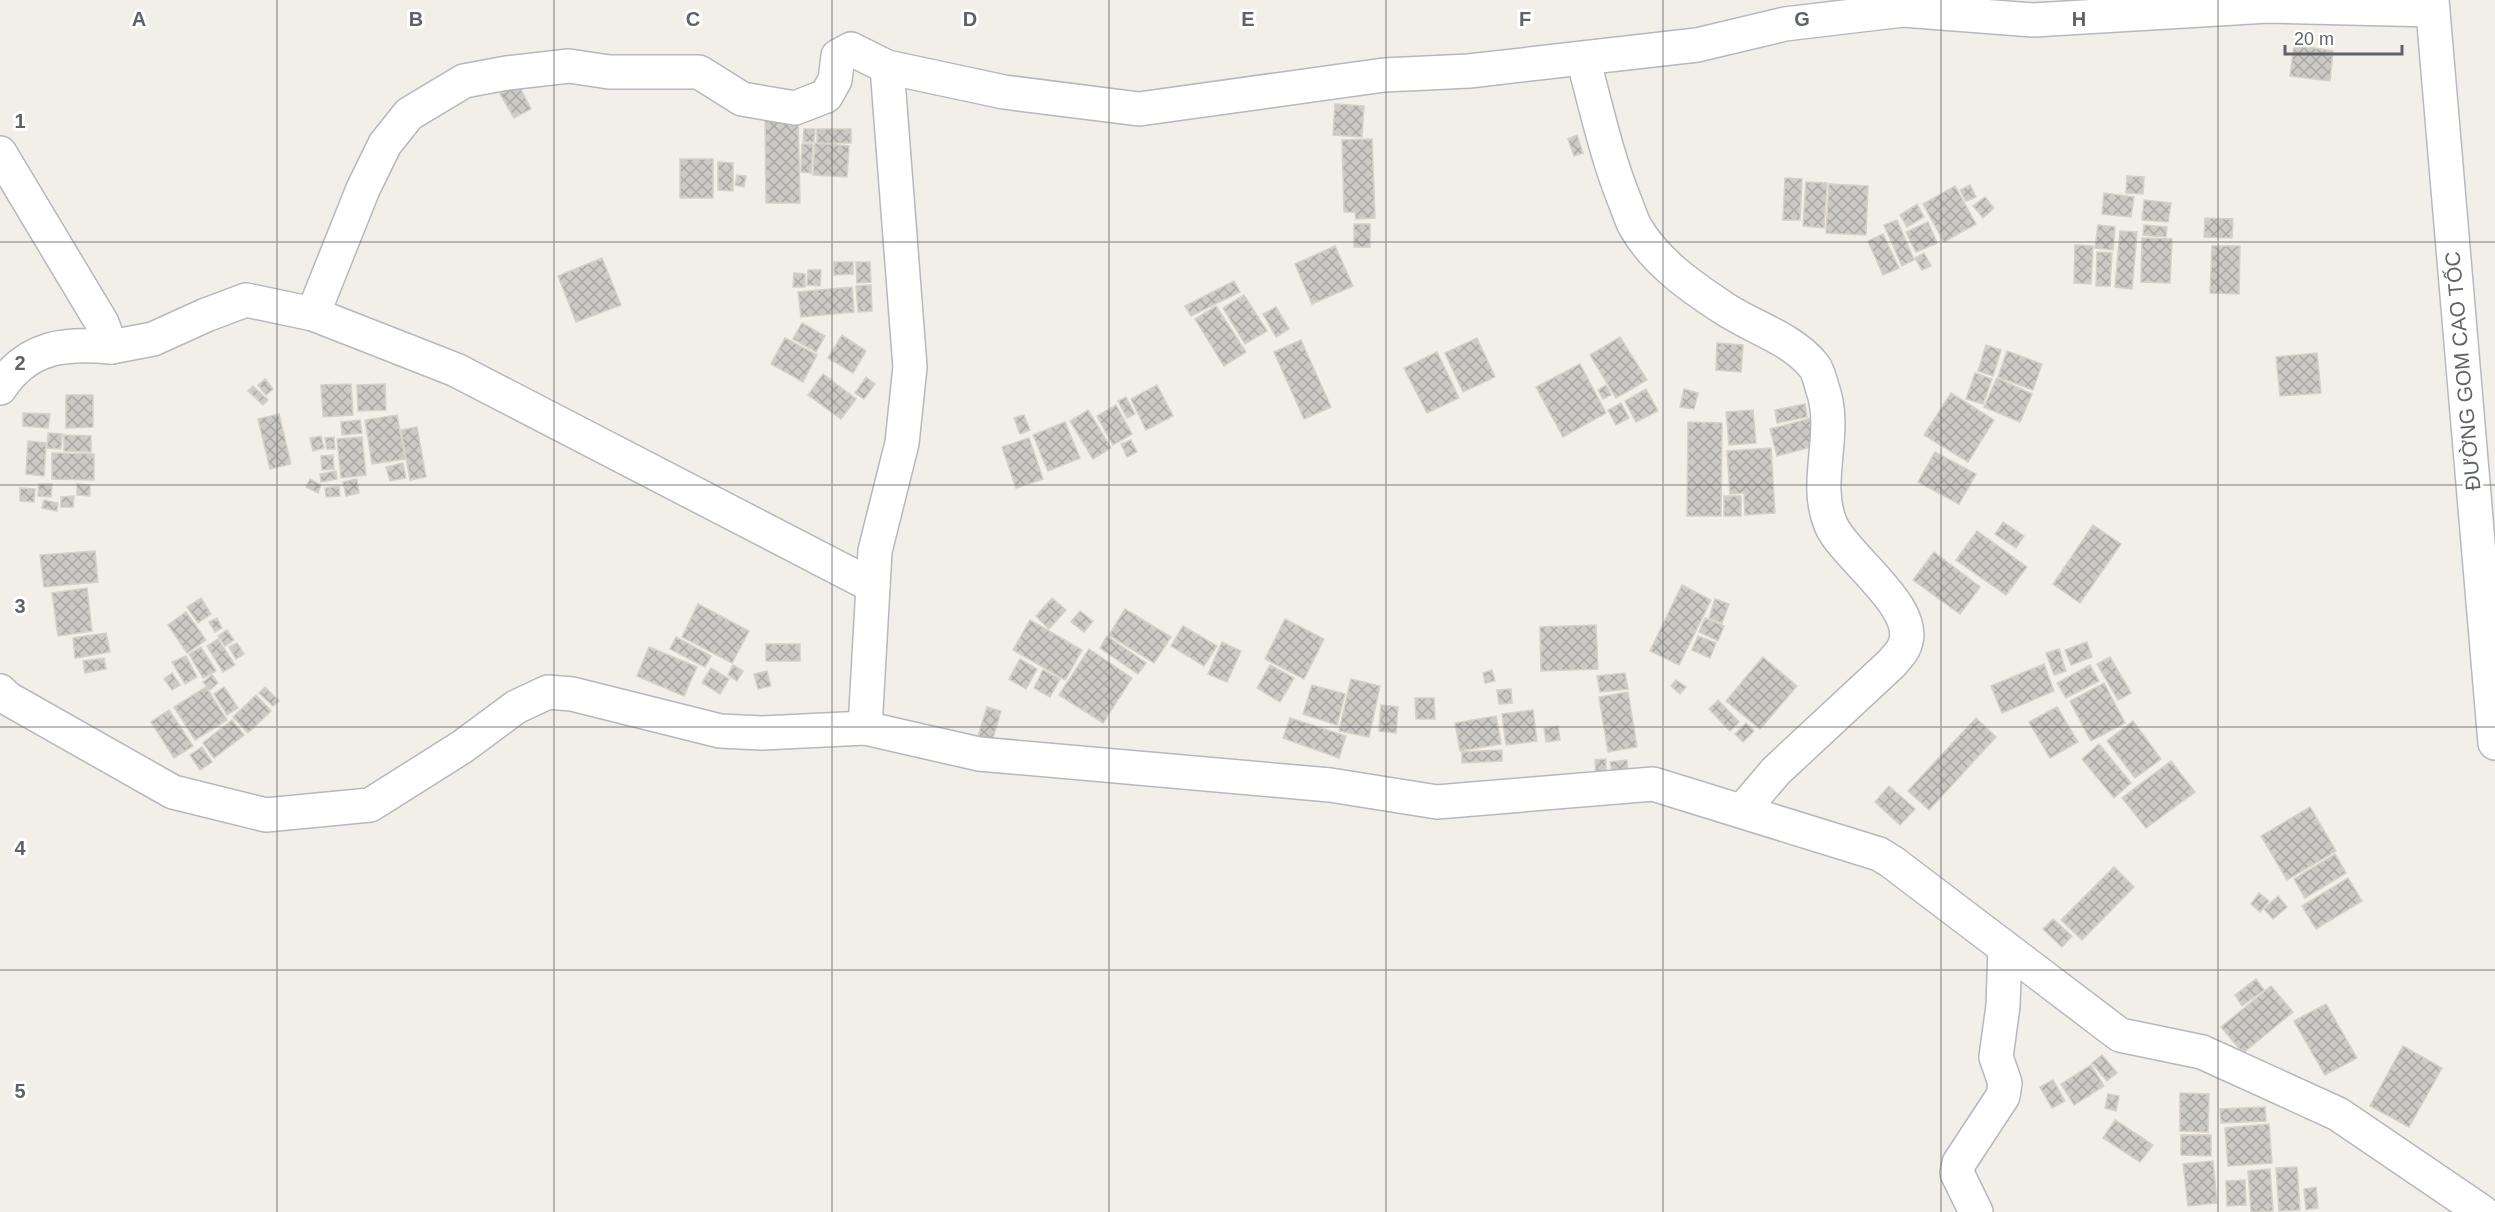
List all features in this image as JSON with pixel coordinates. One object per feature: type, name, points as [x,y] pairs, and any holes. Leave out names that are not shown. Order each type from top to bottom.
[{"type":"street","points":[[314,314],[363,189],[385,144],[410,114],[464,81],[507,73],[569,66],[609,72],[699,72],[742,99],[795,108],[826,96],[835,80],[838,56],[844,51],[852,50],[887,67],[1004,92],[1139,109],[1384,75],[1469,71],[1697,45],[1785,24],[1903,10],[2033,20],[2268,6],[2432,5]]},
{"type":"street","name":"ĐƯỜNG GOM CAO TỐC","points":[[2432,5],[2495,743]]},
{"type":"street","points":[[1583,59],[1614,173],[1636,228],[1670,268],[1696,290],[1733,315],[1786,343],[1815,367],[1826,397],[1830,426],[1823,487],[1830,524],[1838,539],[1888,592],[1907,629],[1904,647],[1892,663],[1776,771],[1742,812]]},
{"type":"street","points":[[865,728],[869,702],[875,551],[902,443],[910,367],[887,67]]},
{"type":"street","points":[[0,153],[102,324],[111,346]]},
{"type":"street","points":[[0,388],[11,372],[48,348],[80,344],[111,346],[153,339],[246,300],[314,314],[456,370],[873,586]]},
{"type":"street","points":[[2,701],[173,792],[266,815],[370,805],[462,747],[516,707],[548,692],[572,694],[720,731],[762,733],[865,728],[979,754],[1330,785],[1437,802],[1653,784],[1879,854],[1892,861],[2120,1035],[2202,1052],[2338,1114],[2482,1212]]},
{"type":"street","points":[[1976,1212],[1957,1173],[1959,1162],[2003,1096],[2005,1083],[1996,1057],[2003,1006],[2005,948]]},
{"type":"building","points":[[2294,45],[2333,51],[2330,81],[2290,76]]},
{"type":"building","points":[[518,84],[531,109],[514,118],[500,94]]},
{"type":"building","points":[[1335,104],[1364,106],[1362,137],[1333,135]]},
{"type":"building","points":[[765,114],[798,114],[800,203],[766,203]]},
{"type":"building","points":[[804,129],[815,129],[814,142],[803,142]]},
{"type":"building","points":[[817,129],[851,129],[851,143],[817,143]]},
{"type":"building","points":[[1577,135],[1583,153],[1574,156],[1568,139]]},
{"type":"building","points":[[1372,139],[1375,218],[1356,219],[1355,212],[1344,212],[1342,140]]},
{"type":"building","points":[[815,143],[849,146],[847,177],[813,175]]},
{"type":"building","points":[[802,144],[813,144],[811,173],[801,172]]},
{"type":"building","points":[[680,159],[713,159],[713,198],[680,198]]},
{"type":"building","points":[[718,162],[733,163],[733,191],[718,190]]},
{"type":"building","points":[[737,175],[746,176],[744,187],[735,185]]},
{"type":"building","points":[[2127,176],[2144,177],[2143,194],[2126,193]]},
{"type":"building","points":[[1785,178],[1802,179],[1800,220],[1783,220]]},
{"type":"building","points":[[1806,182],[1827,183],[1824,228],[1803,226]]},
{"type":"building","points":[[1829,184],[1868,186],[1866,235],[1826,233]]},
{"type":"building","points":[[1970,185],[1976,197],[1966,201],[1960,190]]},
{"type":"building","points":[[1955,186],[1976,224],[1944,242],[1923,204]]},
{"type":"building","points":[[2104,193],[2134,197],[2131,217],[2102,214]]},
{"type":"building","points":[[1985,197],[1994,208],[1983,218],[1973,206]]},
{"type":"building","points":[[2144,200],[2171,203],[2168,222],[2142,220]]},
{"type":"building","points":[[1917,204],[1924,217],[1907,227],[1900,215]]},
{"type":"building","points":[[2205,218],[2233,219],[2232,238],[2204,237]]},
{"type":"building","points":[[1897,220],[1914,260],[1902,266],[1884,225]]},
{"type":"building","points":[[1928,222],[1937,243],[1916,252],[1906,232]]},
{"type":"building","points":[[1354,224],[1370,224],[1370,247],[1354,247]]},
{"type":"building","points":[[2098,225],[2115,227],[2113,250],[2095,248]]},
{"type":"building","points":[[2144,225],[2167,227],[2166,237],[2143,235]]},
{"type":"building","points":[[2120,231],[2137,232],[2132,289],[2115,287]]},
{"type":"building","points":[[1883,234],[1899,268],[1883,275],[1868,241]]},
{"type":"building","points":[[2142,238],[2172,239],[2170,283],[2141,282]]},
{"type":"building","points":[[2075,245],[2093,246],[2091,284],[2074,283]]},
{"type":"building","points":[[1335,246],[1353,286],[1312,304],[1295,264]]},
{"type":"building","points":[[2212,246],[2240,246],[2239,294],[2210,293]]},
{"type":"building","points":[[2097,252],[2112,253],[2110,286],[2096,286]]},
{"type":"building","points":[[1924,253],[1931,266],[1922,270],[1915,258]]},
{"type":"building","points":[[602,258],[621,305],[576,322],[558,276]]},
{"type":"building","points":[[834,262],[853,262],[853,274],[834,275]]},
{"type":"building","points":[[856,262],[870,262],[871,282],[857,283]]},
{"type":"building","points":[[808,270],[821,270],[820,286],[807,285]]},
{"type":"building","points":[[794,273],[805,274],[805,287],[793,287]]},
{"type":"building","points":[[1234,281],[1240,292],[1191,316],[1185,306]]},
{"type":"building","points":[[871,285],[872,311],[858,312],[856,286]]},
{"type":"building","points":[[852,287],[854,312],[801,317],[798,292]]},
{"type":"building","points":[[1244,295],[1267,331],[1245,344],[1223,308]]},
{"type":"building","points":[[1216,306],[1246,352],[1224,366],[1195,319]]},
{"type":"building","points":[[1276,307],[1289,329],[1276,337],[1263,314]]},
{"type":"building","points":[[802,323],[825,336],[816,352],[793,339]]},
{"type":"building","points":[[842,335],[866,351],[853,373],[828,358]]},
{"type":"building","points":[[1620,337],[1647,380],[1616,398],[1590,355]]},
{"type":"building","points":[[785,338],[817,355],[803,382],[771,364]]},
{"type":"building","points":[[1477,338],[1495,377],[1463,392],[1445,353]]},
{"type":"building","points":[[1301,340],[1331,407],[1304,419],[1274,352]]},
{"type":"building","points":[[1717,343],[1743,345],[1741,372],[1716,370]]},
{"type":"building","points":[[1986,345],[2001,350],[1993,376],[1978,371]]},
{"type":"building","points":[[2007,351],[2042,364],[2033,390],[1998,377]]},
{"type":"building","points":[[1437,352],[1459,398],[1427,413],[1404,368]]},
{"type":"building","points":[[2317,353],[2321,393],[2280,396],[2276,357]]},
{"type":"building","points":[[1580,364],[1606,413],[1563,437],[1536,387]]},
{"type":"building","points":[[1975,373],[1992,379],[1983,404],[1966,399]]},
{"type":"building","points":[[823,374],[856,399],[841,419],[808,395]]},
{"type":"building","points":[[866,377],[875,384],[864,399],[855,393]]},
{"type":"building","points":[[1997,378],[2032,394],[2020,422],[1984,407]]},
{"type":"building","points":[[265,379],[273,389],[266,395],[258,385]]},
{"type":"building","points":[[351,384],[353,415],[323,417],[321,385]]},
{"type":"building","points":[[385,384],[386,410],[358,411],[357,385]]},
{"type":"building","points":[[1157,385],[1173,416],[1146,430],[1131,399]]},
{"type":"building","points":[[1606,385],[1611,395],[1603,399],[1598,390]]},
{"type":"building","points":[[253,386],[268,400],[263,405],[248,391]]},
{"type":"building","points":[[1646,389],[1658,411],[1636,422],[1625,401]]},
{"type":"building","points":[[1684,389],[1698,393],[1694,409],[1680,407]]},
{"type":"building","points":[[1951,393],[1994,420],[1968,462],[1924,435]]},
{"type":"building","points":[[66,395],[93,395],[93,427],[66,428]]},
{"type":"building","points":[[1126,397],[1135,414],[1127,418],[1118,401]]},
{"type":"building","points":[[1621,403],[1629,418],[1616,425],[1608,410]]},
{"type":"building","points":[[1805,404],[1807,417],[1777,423],[1775,410]]},
{"type":"building","points":[[1116,405],[1132,434],[1113,445],[1097,416]]},
{"type":"building","points":[[1088,410],[1111,448],[1093,459],[1070,421]]},
{"type":"building","points":[[1753,410],[1756,443],[1729,445],[1726,412]]},
{"type":"building","points":[[23,413],[50,414],[48,428],[23,426]]},
{"type":"building","points":[[279,414],[291,464],[270,469],[258,419]]},
{"type":"building","points":[[397,415],[405,459],[372,464],[365,420]]},
{"type":"building","points":[[1024,415],[1030,430],[1020,434],[1014,418]]},
{"type":"building","points":[[1812,418],[1819,445],[1777,456],[1770,429]]},
{"type":"building","points":[[360,420],[362,433],[342,435],[341,422]]},
{"type":"building","points":[[1065,422],[1080,458],[1048,471],[1033,435]]},
{"type":"building","points":[[1688,422],[1722,423],[1721,516],[1687,516]]},
{"type":"building","points":[[417,427],[426,477],[410,480],[401,430]]},
{"type":"building","points":[[48,433],[62,434],[61,449],[47,448]]},
{"type":"building","points":[[64,435],[91,436],[91,452],[64,451]]},
{"type":"building","points":[[321,436],[324,448],[313,451],[310,438]]},
{"type":"building","points":[[334,437],[335,449],[327,449],[325,438]]},
{"type":"building","points":[[362,437],[366,475],[341,478],[337,439]]},
{"type":"building","points":[[1029,438],[1043,479],[1016,488],[1002,447]]},
{"type":"building","points":[[1131,440],[1137,452],[1127,457],[1121,444]]},
{"type":"building","points":[[28,441],[46,443],[44,476],[26,474]]},
{"type":"building","points":[[1771,448],[1775,513],[1745,515],[1744,493],[1730,494],[1727,451]]},
{"type":"building","points":[[1935,452],[1976,474],[1959,504],[1918,482]]},
{"type":"building","points":[[52,453],[94,454],[94,480],[52,479]]},
{"type":"building","points":[[333,455],[334,469],[322,470],[321,456]]},
{"type":"building","points":[[403,463],[406,478],[390,481],[386,467]]},
{"type":"building","points":[[336,471],[337,479],[321,482],[320,474]]},
{"type":"building","points":[[310,479],[321,485],[318,493],[306,487]]},
{"type":"building","points":[[357,479],[359,493],[346,496],[343,482]]},
{"type":"building","points":[[39,484],[52,484],[51,497],[38,496]]},
{"type":"building","points":[[77,484],[90,485],[90,496],[77,495]]},
{"type":"building","points":[[339,486],[340,496],[326,497],[325,488]]},
{"type":"building","points":[[20,488],[35,489],[34,502],[20,501]]},
{"type":"building","points":[[74,496],[73,507],[61,507],[61,497]]},
{"type":"building","points":[[1724,496],[1741,496],[1741,516],[1724,516]]},
{"type":"building","points":[[44,500],[58,503],[57,511],[42,508]]},
{"type":"building","points":[[2003,522],[2024,536],[2016,548],[1995,534]]},
{"type":"building","points":[[2093,525],[2121,544],[2080,603],[2053,584]]},
{"type":"building","points":[[1977,531],[2027,567],[2006,595],[1956,560]]},
{"type":"building","points":[[95,551],[98,582],[44,587],[40,555]]},
{"type":"building","points":[[1934,552],[1980,587],[1960,614],[1913,580]]},
{"type":"building","points":[[1682,585],[1711,600],[1679,665],[1650,651]]},
{"type":"building","points":[[87,588],[92,631],[58,636],[52,593]]},
{"type":"building","points":[[201,598],[211,614],[198,623],[187,607]]},
{"type":"building","points":[[1052,598],[1066,610],[1049,629],[1036,616]]},
{"type":"building","points":[[1715,599],[1729,604],[1722,623],[1709,618]]},
{"type":"building","points":[[698,604],[749,631],[732,663],[682,637]]},
{"type":"building","points":[[1125,609],[1171,637],[1154,663],[1109,635]]},
{"type":"building","points":[[1080,611],[1093,621],[1084,632],[1071,622]]},
{"type":"building","points":[[186,612],[206,640],[187,653],[168,625]]},
{"type":"building","points":[[217,618],[222,628],[215,632],[209,622]]},
{"type":"building","points":[[1705,618],[1724,626],[1718,641],[1699,632]]},
{"type":"building","points":[[1285,619],[1324,639],[1304,679],[1265,659]]},
{"type":"building","points":[[1030,620],[1082,650],[1065,680],[1013,650]]},
{"type":"building","points":[[1596,625],[1598,669],[1541,671],[1540,627]]},
{"type":"building","points":[[1183,626],[1217,646],[1204,666],[1171,646]]},
{"type":"building","points":[[227,630],[234,640],[225,646],[218,636]]},
{"type":"building","points":[[106,633],[110,652],[75,658],[73,638]]},
{"type":"building","points":[[1107,636],[1146,663],[1138,674],[1100,648]]},
{"type":"building","points":[[1698,636],[1716,643],[1710,658],[1692,650]]},
{"type":"building","points":[[676,637],[711,656],[705,667],[670,649]]},
{"type":"building","points":[[218,639],[235,665],[223,672],[207,646]]},
{"type":"building","points":[[1222,642],[1241,651],[1227,682],[1208,674]]},
{"type":"building","points":[[2087,642],[2092,657],[2071,665],[2065,650]]},
{"type":"building","points":[[237,643],[244,654],[236,659],[229,647]]},
{"type":"building","points":[[766,644],[800,644],[800,661],[766,661]]},
{"type":"building","points":[[201,647],[216,671],[203,678],[189,654]]},
{"type":"building","points":[[649,647],[697,667],[684,696],[637,676]]},
{"type":"building","points":[[1089,649],[1132,678],[1103,723],[1059,695]]},
{"type":"building","points":[[2059,649],[2066,671],[2054,675],[2046,653]]},
{"type":"building","points":[[186,656],[197,677],[185,684],[172,662]]},
{"type":"building","points":[[1763,657],[1797,686],[1760,729],[1726,701]]},
{"type":"building","points":[[2110,657],[2131,693],[2118,700],[2097,664]]},
{"type":"building","points":[[104,658],[106,669],[85,673],[83,661]]},
{"type":"building","points":[[1020,659],[1037,669],[1026,689],[1009,679]]},
{"type":"building","points":[[2044,664],[2054,691],[2002,713],[1991,686]]},
{"type":"building","points":[[733,665],[743,671],[737,681],[728,675]]},
{"type":"building","points":[[1270,665],[1294,678],[1280,702],[1257,688]]},
{"type":"building","points":[[2090,665],[2099,681],[2066,698],[2057,683]]},
{"type":"building","points":[[711,668],[729,679],[720,694],[702,683]]},
{"type":"building","points":[[1043,670],[1060,679],[1050,697],[1034,688]]},
{"type":"building","points":[[1492,670],[1495,681],[1485,683],[1483,673]]},
{"type":"building","points":[[767,671],[771,686],[758,689],[754,674]]},
{"type":"building","points":[[172,673],[180,685],[172,690],[164,679]]},
{"type":"building","points":[[1625,673],[1628,689],[1600,692],[1597,676]]},
{"type":"building","points":[[212,675],[218,683],[210,690],[203,682]]},
{"type":"building","points":[[1351,679],[1380,686],[1369,737],[1339,731]]},
{"type":"building","points":[[1676,680],[1686,687],[1680,694],[1671,686]]},
{"type":"building","points":[[2104,683],[2125,723],[2091,741],[2070,701]]},
{"type":"building","points":[[1312,685],[1345,694],[1337,725],[1303,714]]},
{"type":"building","points":[[206,687],[227,720],[195,740],[174,707]]},
{"type":"building","points":[[224,687],[238,708],[227,715],[214,694]]},
{"type":"building","points":[[265,687],[279,701],[273,706],[259,693]]},
{"type":"building","points":[[1511,689],[1512,703],[1499,704],[1497,690]]},
{"type":"building","points":[[1628,692],[1637,747],[1608,752],[1599,697]]},
{"type":"building","points":[[256,695],[271,711],[248,733],[233,717]]},
{"type":"building","points":[[1415,698],[1434,698],[1435,719],[1416,719]]},
{"type":"building","points":[[1718,700],[1739,722],[1730,731],[1709,709]]},
{"type":"building","points":[[1381,705],[1398,707],[1396,733],[1379,731]]},
{"type":"building","points":[[987,707],[1001,711],[992,741],[978,736]]},
{"type":"building","points":[[2057,707],[2078,742],[2050,758],[2029,722]]},
{"type":"building","points":[[169,710],[193,746],[174,758],[151,722]]},
{"type":"building","points":[[1533,710],[1537,741],[1506,745],[1502,714]]},
{"type":"building","points":[[1496,716],[1501,744],[1460,751],[1455,723]]},
{"type":"building","points":[[1290,718],[1346,736],[1339,758],[1283,738]]},
{"type":"building","points":[[1976,718],[1996,737],[1929,810],[1908,791]]},
{"type":"building","points":[[232,720],[244,735],[214,758],[203,743]]},
{"type":"building","points":[[2133,721],[2161,759],[2135,778],[2107,741]]},
{"type":"building","points":[[1746,723],[1754,731],[1743,742],[1735,734]]},
{"type":"building","points":[[1558,726],[1560,740],[1546,742],[1544,728]]},
{"type":"building","points":[[2099,744],[2131,783],[2114,798],[2082,759]]},
{"type":"building","points":[[202,747],[212,762],[200,770],[190,755]]},
{"type":"building","points":[[1502,750],[1502,761],[1462,763],[1462,752]]},
{"type":"building","points":[[1606,759],[1606,775],[1596,775],[1595,760]]},
{"type":"building","points":[[1627,760],[1628,773],[1613,776],[1610,762]]},
{"type":"building","points":[[2171,761],[2195,792],[2146,828],[2122,798]]},
{"type":"building","points":[[1889,786],[1915,809],[1900,825],[1875,802]]},
{"type":"building","points":[[2310,807],[2336,851],[2287,880],[2261,836]]},
{"type":"building","points":[[2335,854],[2346,873],[2305,898],[2294,879]]},
{"type":"building","points":[[2114,867],[2134,887],[2082,940],[2061,920]]},
{"type":"building","points":[[2348,878],[2362,901],[2316,929],[2302,906]]},
{"type":"building","points":[[2259,893],[2269,901],[2260,912],[2251,904]]},
{"type":"building","points":[[2278,896],[2287,907],[2273,919],[2264,909]]},
{"type":"building","points":[[2053,919],[2072,936],[2062,947],[2043,929]]},
{"type":"building","points":[[2256,979],[2264,990],[2242,1006],[2235,995]]},
{"type":"building","points":[[2271,986],[2293,1012],[2243,1053],[2221,1027]]},
{"type":"building","points":[[2326,1004],[2357,1058],[2325,1075],[2294,1021]]},
{"type":"building","points":[[2403,1046],[2442,1068],[2409,1127],[2370,1106]]},
{"type":"building","points":[[2102,1055],[2117,1073],[2107,1081],[2092,1063]]},
{"type":"building","points":[[2091,1065],[2104,1086],[2074,1105],[2061,1084]]},
{"type":"building","points":[[2053,1080],[2065,1101],[2052,1108],[2040,1087]]},
{"type":"building","points":[[2180,1093],[2209,1094],[2208,1132],[2180,1131]]},
{"type":"building","points":[[2108,1094],[2119,1096],[2116,1111],[2105,1108]]},
{"type":"building","points":[[2265,1107],[2266,1121],[2221,1123],[2220,1109]]},
{"type":"building","points":[[2115,1120],[2153,1145],[2140,1162],[2103,1138]]},
{"type":"building","points":[[2269,1124],[2272,1163],[2228,1166],[2225,1128]]},
{"type":"building","points":[[2181,1135],[2211,1135],[2211,1156],[2181,1155]]},
{"type":"building","points":[[2213,1161],[2217,1203],[2188,1206],[2183,1164]]},
{"type":"building","points":[[2297,1167],[2300,1210],[2279,1211],[2276,1168]]},
{"type":"building","points":[[2270,1169],[2273,1211],[2251,1212],[2248,1171]]},
{"type":"building","points":[[2245,1180],[2246,1205],[2227,1206],[2226,1181]]},
{"type":"building","points":[[2316,1187],[2318,1208],[2306,1210],[2304,1189]]}]
